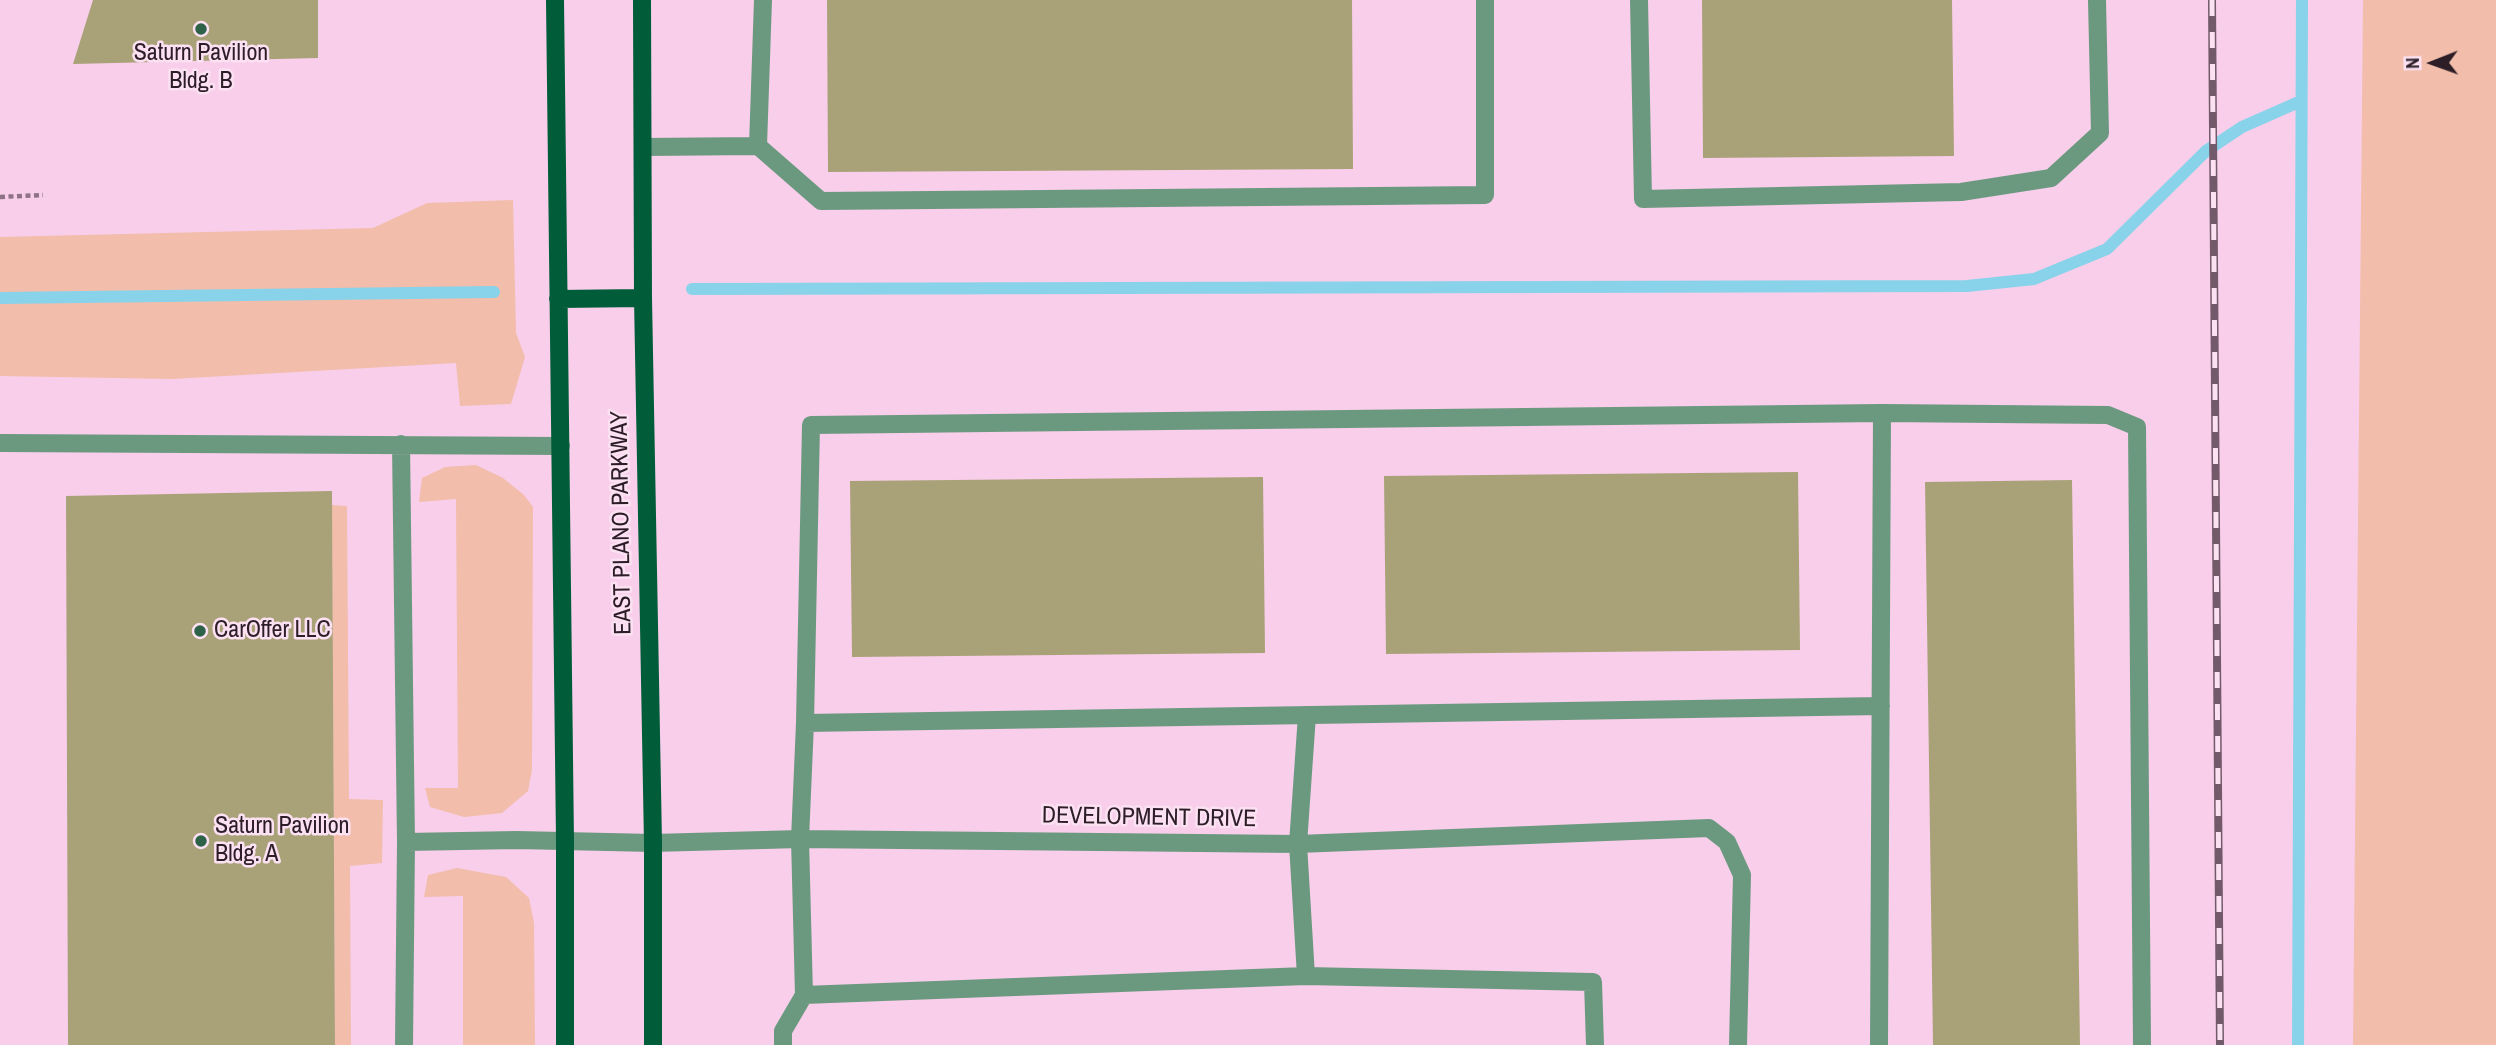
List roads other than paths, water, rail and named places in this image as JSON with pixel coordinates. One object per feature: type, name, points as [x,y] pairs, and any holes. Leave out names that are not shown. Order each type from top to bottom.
[{"type":"main road","points":[[555,0],[565,1045]]},
{"type":"main road","name":"EAST PLANO PARKWAY","points":[[642,0],[643,298],[653,843],[653,1045]]},
{"type":"main road","points":[[558,299],[643,298]]},
{"type":"street","points":[[758,146],[764,0]]},
{"type":"street","points":[[643,147],[758,146],[821,201],[1485,195],[1485,0]]},
{"type":"street","points":[[1639,0],[1643,199],[1961,192],[2050,178],[2100,133],[2097,0]]},
{"type":"street","points":[[1879,1045],[1882,414]]},
{"type":"street","points":[[783,1045],[783,1031],[804,995],[800,839],[806,723],[811,425],[1882,414],[2108,415],[2137,427],[2142,1045]]},
{"type":"street","points":[[0,443],[561,446]]},
{"type":"street","points":[[401,444],[406,842],[404,1045]]},
{"type":"street","points":[[806,723],[1881,706]]},
{"type":"street","points":[[1306,976],[1298,844],[1307,715]]},
{"type":"street","name":"DEVELOPMENT DRIVE","points":[[406,842],[565,840],[653,843],[800,839],[1298,844],[1709,828],[1727,842],[1742,875],[1738,1045]]},
{"type":"street","points":[[804,995],[1306,976],[1594,982],[1595,1045]]},
{"type":"waterway","points":[[2298,1045],[2302,0]]},
{"type":"waterway","points":[[692,289],[1967,286],[2034,279],[2107,249],[2206,151],[2242,127],[2301,101]]},
{"type":"waterway","points":[[0,298],[494,292]]},
{"type":"railway","points":[[2212,0],[2220,1045]]},
{"type":"place","name":"Saturn Pavilion Bldg. B","points":[[201,29]]},
{"type":"place","name":"CarOffer LLC","points":[[200,631]]},
{"type":"place","name":"Saturn Pavilion Bldg. A","points":[[201,841]]}]
